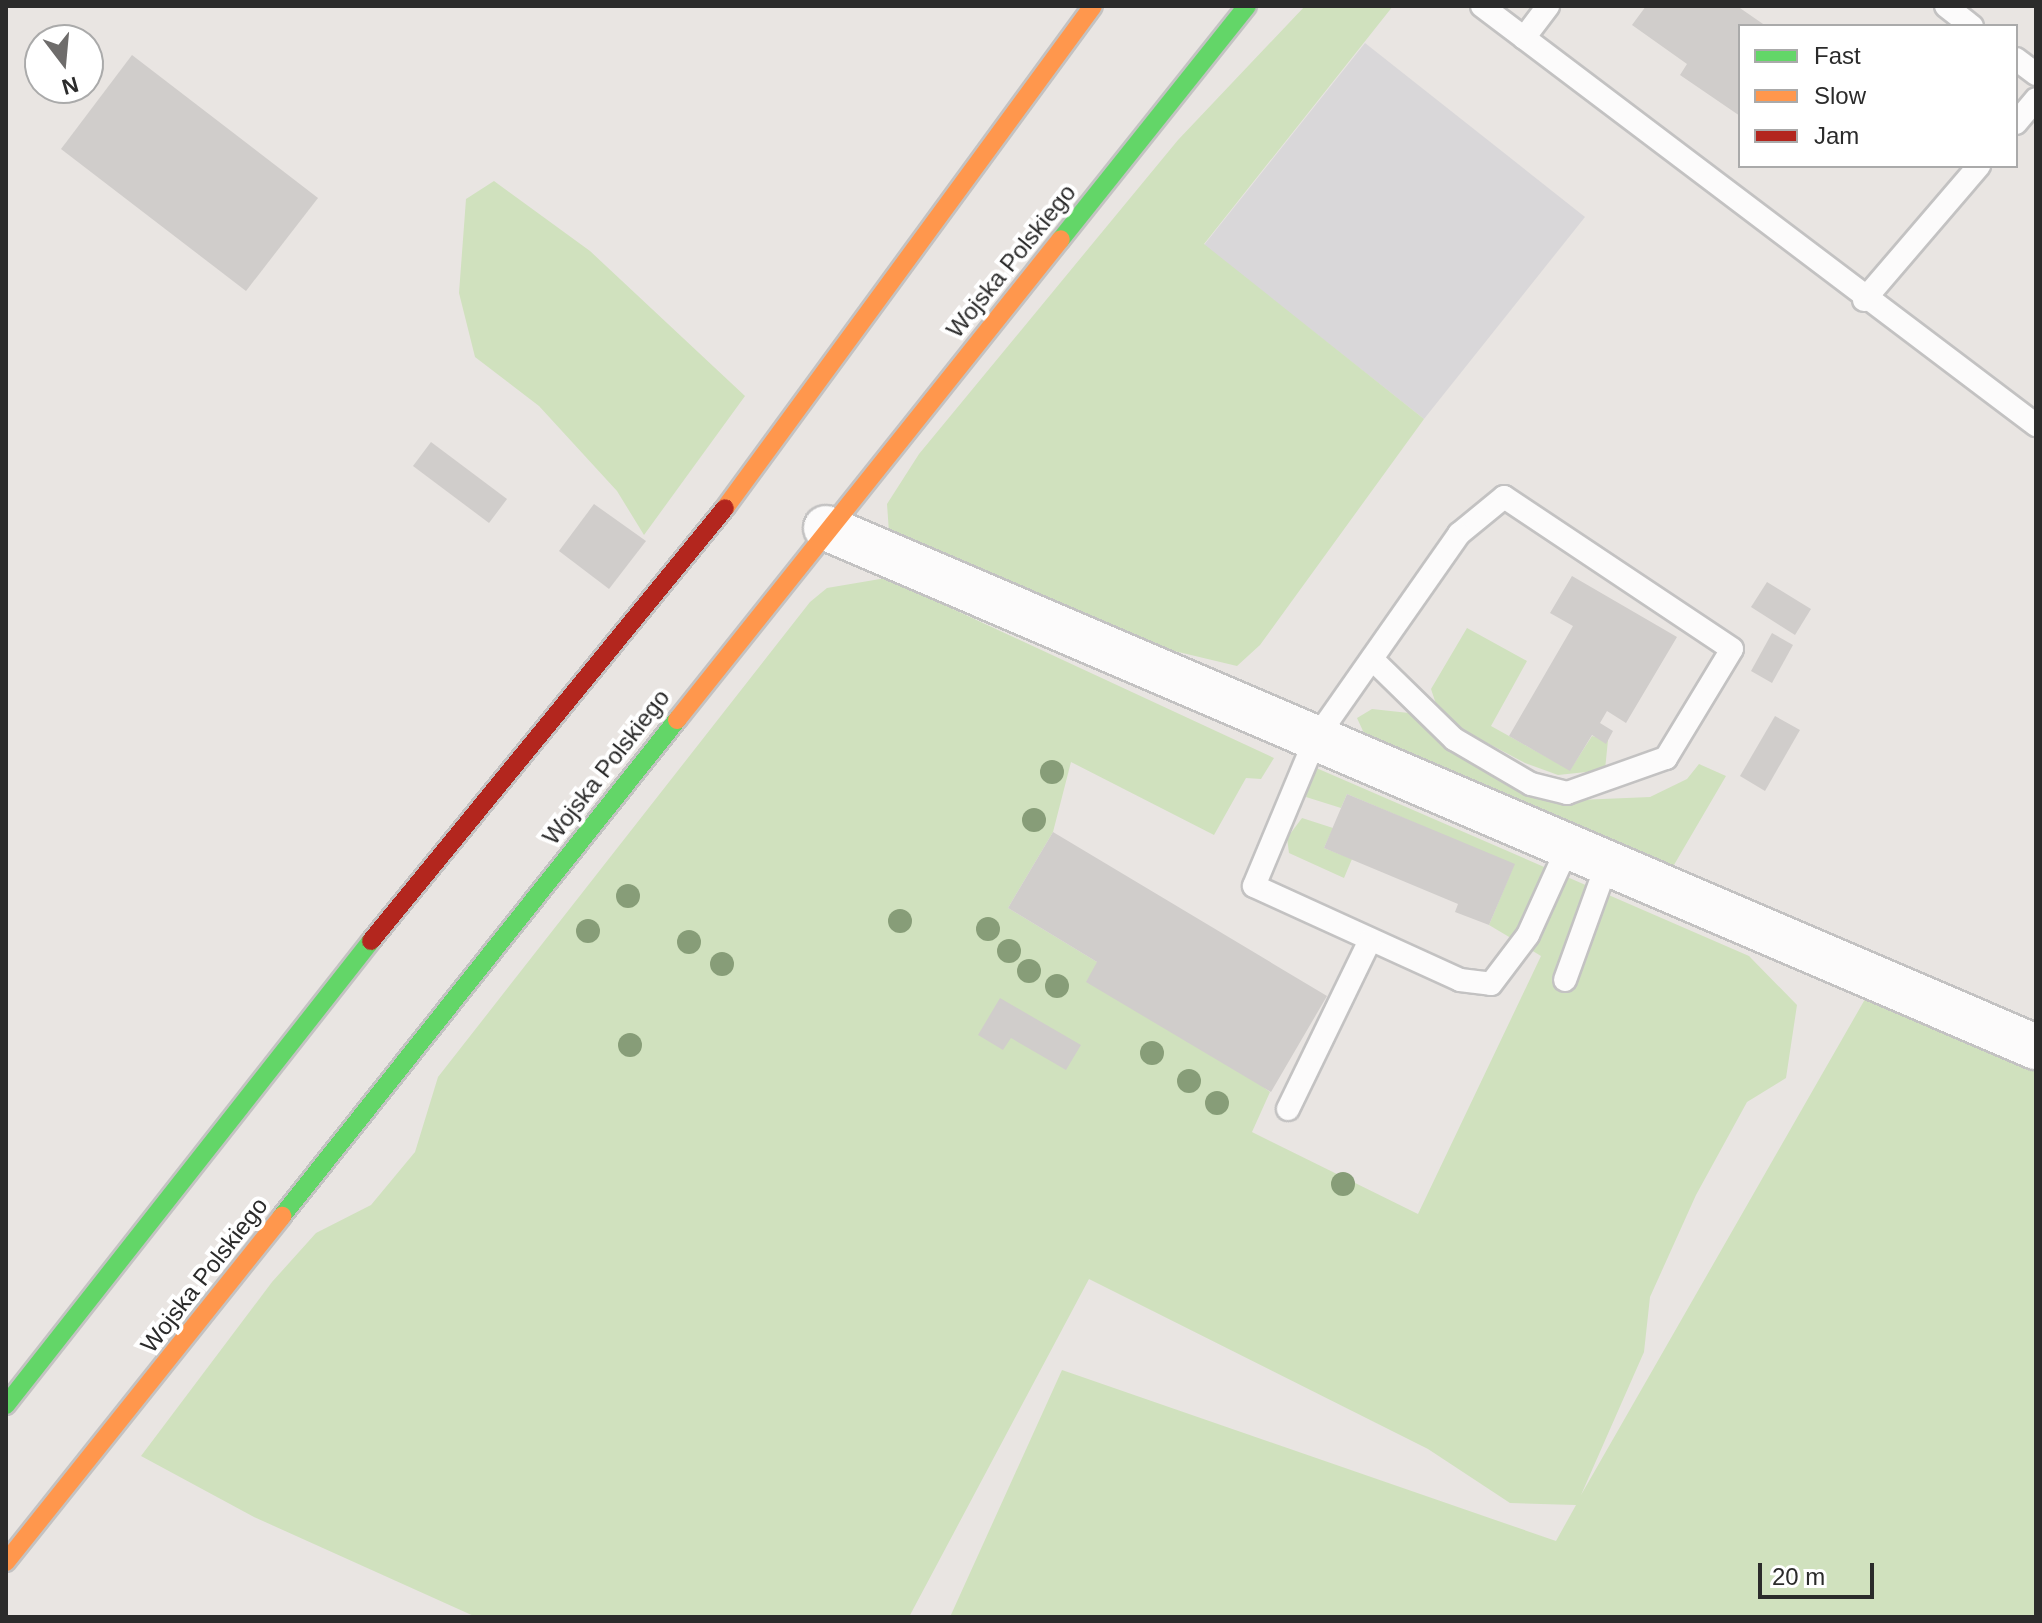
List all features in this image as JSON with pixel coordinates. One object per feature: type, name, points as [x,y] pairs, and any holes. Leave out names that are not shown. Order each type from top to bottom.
[{"type":"main road","points":[[6,1405],[314,1010],[688,559],[1093,6]]},
{"type":"main road","name":"Wojska Polskiego","points":[[6,1562],[826,528],[1247,6]]},
{"type":"street","points":[[826,528],[2036,1047]]},
{"type":"lane","points":[[1482,6],[1864,300],[2036,425]]},
{"type":"lane","points":[[1524,38],[1548,6]]},
{"type":"lane","points":[[1946,6],[1969,24]]},
{"type":"lane","points":[[2018,60],[2036,74]]},
{"type":"lane","points":[[2018,121],[2036,99]]},
{"type":"lane","points":[[1864,300],[1977,168]]},
{"type":"lane","points":[[1372,659],[1454,739],[1531,784],[1567,793],[1666,758],[1732,649],[1504,497],[1459,534],[1315,740],[1254,886],[1460,980],[1491,984],[1528,935],[1568,847]]},
{"type":"lane","points":[[1565,980],[1607,864]]},
{"type":"lane","points":[[1288,1109],[1370,940]]},
{"type":"shaded area","points":[[1365,43],[1585,217],[1424,419],[1204,245]]},
{"type":"green space","points":[[1305,6],[1393,6],[1204,244],[1424,419],[1260,645],[1237,666],[1103,634],[889,532],[887,504],[919,454],[1178,140]]},
{"type":"green space","points":[[494,181],[590,251],[745,396],[644,535],[617,491],[539,406],[475,357],[459,293],[466,199]]},
{"type":"green space","points":[[886,578],[1274,758],[1261,779],[1246,778],[1214,835],[1071,762],[1053,832],[1008,908],[1097,962],[1270,1092],[1252,1132],[1418,1214],[1541,956],[1489,925],[1514,865],[1347,794],[1341,808],[1306,797],[1314,767],[1749,956],[1797,1005],[1786,1078],[1747,1102],[1696,1195],[1650,1297],[1644,1352],[1581,1495],[1876,980],[2036,1048],[2036,1617],[950,1617],[1062,1370],[1556,1541],[1576,1505],[1510,1503],[1428,1449],[1089,1279],[909,1617],[476,1617],[254,1517],[141,1456],[272,1282],[316,1233],[371,1205],[415,1152],[438,1077],[810,602],[827,588]]},
{"type":"green space","points":[[1467,628],[1527,661],[1491,726],[1570,770],[1592,736],[1608,740],[1605,770],[1558,775],[1525,763],[1461,729],[1437,707],[1431,689]]},
{"type":"green space","points":[[1372,709],[1409,713],[1467,760],[1555,801],[1650,797],[1687,779],[1699,764],[1726,776],[1671,870],[1369,744],[1357,718]]},
{"type":"green space","points":[[1302,818],[1333,828],[1324,848],[1352,859],[1344,878],[1289,853],[1287,838]]},
{"type":"building","points":[[1646,6],[1737,6],[1763,24],[1738,24],[1738,115],[1680,75],[1687,64],[1632,25]]},
{"type":"building","points":[[132,55],[318,198],[246,291],[61,149],[95,104],[104,104],[104,92]]},
{"type":"building","points":[[431,442],[507,499],[489,523],[413,466]]},
{"type":"building","points":[[594,504],[646,541],[609,589],[559,551]]},
{"type":"building","points":[[1572,576],[1677,637],[1626,723],[1607,711],[1600,723],[1613,731],[1606,744],[1592,735],[1570,771],[1509,736],[1573,626],[1550,613]]},
{"type":"building","points":[[1767,582],[1811,609],[1795,635],[1751,607]]},
{"type":"building","points":[[1772,633],[1793,645],[1772,683],[1751,671]]},
{"type":"building","points":[[1775,716],[1800,730],[1765,791],[1740,776]]},
{"type":"building","points":[[1347,794],[1515,864],[1489,925],[1455,912],[1458,904],[1324,848]]},
{"type":"building","points":[[1053,832],[1327,996],[1271,1092],[1086,982],[1097,962],[1008,908]]},
{"type":"building","points":[[1000,998],[1081,1045],[1066,1070],[1011,1038],[1003,1050],[978,1035]]},
{"type":"traffic: fast","points":[[1061,239],[1247,6]]},
{"type":"traffic: fast","points":[[282,1216],[677,720]]},
{"type":"traffic: fast","points":[[6,1405],[371,941]]},
{"type":"traffic: slow","points":[[725,508],[1093,6]]},
{"type":"traffic: slow","points":[[677,720],[1061,239]]},
{"type":"traffic: slow","points":[[6,1562],[282,1216]]},
{"type":"traffic: jam","points":[[371,941],[725,508]]}]
